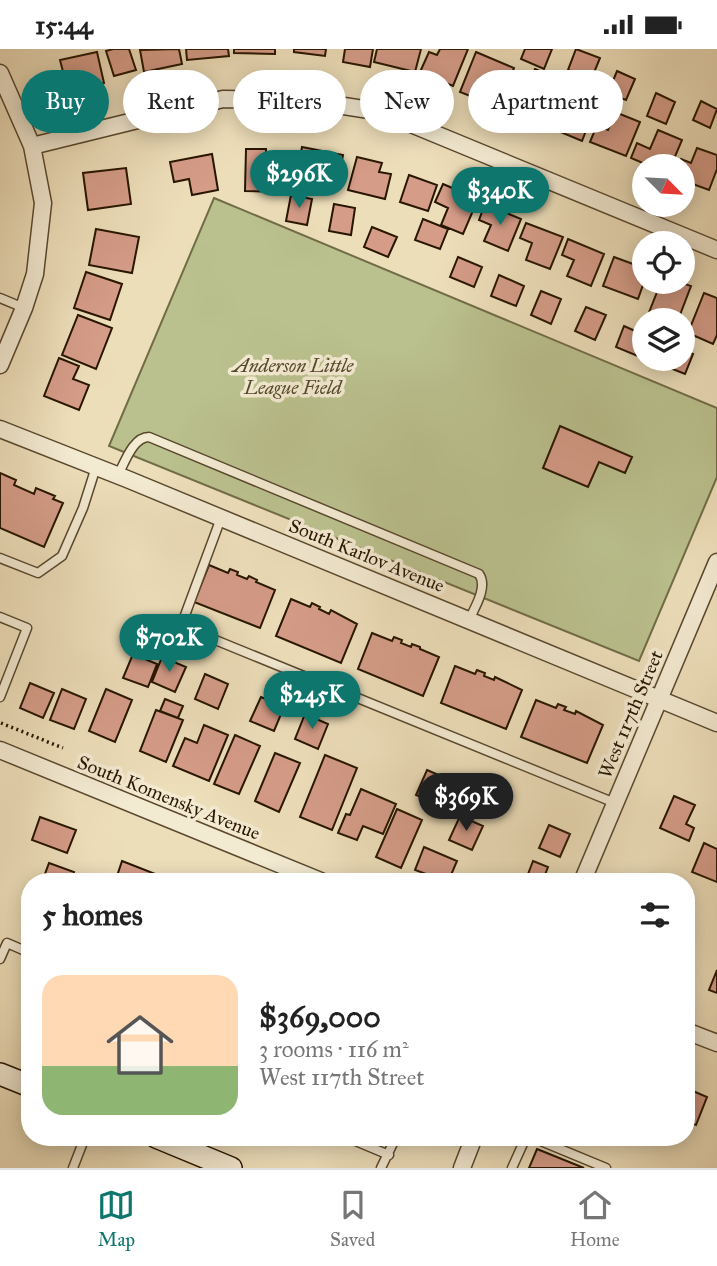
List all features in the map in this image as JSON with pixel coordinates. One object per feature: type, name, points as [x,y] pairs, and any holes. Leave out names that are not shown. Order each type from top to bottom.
[{"type":"main road","points":[[1,1077],[21,1083]]},
{"type":"main road","points":[[181,1146],[222,1166]]},
{"type":"street","points":[[0,73],[32,146],[43,203],[35,274],[0,365]]},
{"type":"street","points":[[32,146],[223,99],[306,100],[382,113],[717,250]]},
{"type":"street","name":"South Karlov Avenue","points":[[0,429],[118,475],[717,723]]},
{"type":"street","name":"West 117th Street","points":[[586,873],[717,562]]},
{"type":"street","name":"South Komensky Avenue","points":[[0,750],[301,873]]},
{"type":"street","points":[[695,1034],[717,1043]]},
{"type":"street","points":[[462,1168],[471,1146]]},
{"type":"lane","points":[[0,298],[24,308]]},
{"type":"lane","points":[[118,475],[136,442],[142,437],[149,437],[318,506],[479,574],[482,587],[469,620]]},
{"type":"lane","points":[[0,558],[38,573],[61,556],[83,508],[96,467]]},
{"type":"lane","points":[[221,518],[181,626],[615,803]]},
{"type":"lane","points":[[0,617],[27,628],[0,697]]},
{"type":"lane","points":[[0,959],[7,943],[21,949]]},
{"type":"lane","points":[[74,1168],[82,1146]]},
{"type":"lane","points":[[367,1146],[389,1155]]},
{"type":"lane","points":[[381,1168],[392,1146]]},
{"type":"lane","points":[[512,1168],[524,1146]]},
{"type":"lane","points":[[551,1146],[606,1168]]},
{"type":"path","points":[[1,723],[62,748]]},
{"type":"green space","name":"Anderson Little League Field","points":[[214,198],[717,408],[717,477],[639,661],[109,446]]},
{"type":"building","points":[[129,49],[136,70],[123,70],[123,74],[114,76],[106,51]]},
{"type":"building","points":[[179,49],[182,64],[144,70],[140,50]]},
{"type":"building","points":[[186,49],[228,49],[229,56],[187,60]]},
{"type":"building","points":[[234,49],[275,49],[275,54],[234,53]]},
{"type":"building","points":[[294,49],[326,49],[325,56],[294,52]]},
{"type":"building","points":[[345,49],[373,49],[370,67],[343,62]]},
{"type":"building","points":[[377,49],[421,49],[416,70],[374,62]]},
{"type":"building","points":[[440,49],[468,49],[454,84],[454,70],[421,70],[429,52],[437,55]]},
{"type":"building","points":[[525,49],[552,49],[544,69],[521,59]]},
{"type":"building","points":[[576,49],[600,58],[595,70],[568,70]]},
{"type":"building","points":[[97,52],[101,70],[63,70],[60,60]]},
{"type":"building","points":[[476,52],[514,68],[513,70],[469,70]]},
{"type":"building","points":[[468,72],[468,95],[460,92]]},
{"type":"building","points":[[623,74],[635,79],[626,100],[623,99]]},
{"type":"building","points":[[656,93],[675,102],[666,124],[647,116]]},
{"type":"building","points":[[701,101],[717,109],[710,128],[693,120]]},
{"type":"building","points":[[623,115],[640,122],[626,156],[590,142],[594,133],[623,133]]},
{"type":"building","points":[[658,130],[682,140],[676,154],[633,154],[637,143],[650,149]]},
{"type":"building","points":[[563,133],[585,133],[582,141]]},
{"type":"building","points":[[302,147],[343,155],[336,191],[310,186],[313,172],[298,169]]},
{"type":"building","points":[[697,148],[717,155],[717,169],[709,190],[695,185]]},
{"type":"building","points":[[246,149],[266,149],[266,165],[282,165],[281,192],[245,191]]},
{"type":"building","points":[[212,154],[218,190],[192,195],[189,179],[174,182],[170,162]]},
{"type":"building","points":[[357,157],[382,163],[379,172],[391,174],[385,199],[348,190]]},
{"type":"building","points":[[126,168],[131,204],[88,210],[83,173]]},
{"type":"building","points":[[409,175],[437,185],[428,211],[400,202]]},
{"type":"building","points":[[443,184],[478,199],[463,234],[441,225],[448,208],[435,202]]},
{"type":"building","points":[[291,195],[312,199],[307,225],[286,221]]},
{"type":"building","points":[[334,204],[355,208],[351,235],[329,231]]},
{"type":"building","points":[[485,204],[521,219],[508,251],[484,241],[491,225],[479,220]]},
{"type":"building","points":[[423,219],[448,229],[440,249],[415,240]]},
{"type":"building","points":[[526,223],[563,237],[550,269],[526,260],[532,243],[520,238]]},
{"type":"building","points":[[372,227],[397,237],[388,257],[364,247]]},
{"type":"building","points":[[96,229],[139,237],[132,273],[89,265]]},
{"type":"building","points":[[568,239],[604,254],[591,286],[567,276],[574,260],[562,255]]},
{"type":"building","points":[[458,257],[482,267],[474,287],[450,277]]},
{"type":"building","points":[[614,257],[632,264],[632,294],[640,294],[638,299],[603,286]]},
{"type":"building","points":[[86,272],[122,284],[110,320],[74,308]]},
{"type":"building","points":[[499,275],[524,286],[516,306],[491,296]]},
{"type":"building","points":[[541,291],[561,299],[551,324],[531,315]]},
{"type":"building","points":[[704,293],[717,298],[717,335],[713,344],[695,336],[695,316]]},
{"type":"building","points":[[656,294],[688,294],[683,308],[651,308]]},
{"type":"building","points":[[586,307],[606,315],[595,340],[575,331]]},
{"type":"building","points":[[78,315],[112,328],[96,369],[62,355]]},
{"type":"building","points":[[624,326],[632,330],[632,354],[616,347]]},
{"type":"building","points":[[59,358],[79,366],[73,379],[89,385],[79,410],[44,396]]},
{"type":"building","points":[[560,426],[632,457],[625,473],[599,462],[588,487],[543,468]]},
{"type":"building","points":[[0,473],[16,480],[14,485],[34,494],[36,488],[55,496],[53,499],[63,503],[44,547],[0,528]]},
{"type":"building","points":[[209,565],[228,573],[230,569],[247,579],[249,576],[275,590],[260,628],[194,602]]},
{"type":"building","points":[[291,599],[310,607],[312,603],[329,614],[331,610],[357,624],[341,663],[276,636]]},
{"type":"building","points":[[372,633],[392,641],[394,637],[402,640],[401,643],[411,647],[412,644],[439,657],[423,696],[358,669]]},
{"type":"building","points":[[133,654],[157,664],[148,687],[123,678]]},
{"type":"building","points":[[162,657],[186,667],[175,692],[152,682]]},
{"type":"building","points":[[455,666],[475,674],[477,670],[485,673],[484,676],[494,680],[495,677],[522,690],[506,729],[441,703]]},
{"type":"building","points":[[205,674],[228,684],[218,709],[195,699]]},
{"type":"building","points":[[30,683],[54,693],[43,718],[20,708]]},
{"type":"building","points":[[62,689],[86,699],[74,729],[50,720]]},
{"type":"building","points":[[106,689],[132,700],[115,742],[89,731]]},
{"type":"building","points":[[261,697],[284,707],[274,731],[250,721]]},
{"type":"building","points":[[165,699],[183,706],[178,718],[160,711]]},
{"type":"building","points":[[536,700],[556,708],[558,704],[566,707],[564,710],[575,714],[576,711],[603,725],[587,763],[521,737]]},
{"type":"building","points":[[156,710],[183,720],[166,762],[140,751]]},
{"type":"building","points":[[305,714],[328,724],[318,749],[295,739]]},
{"type":"building","points":[[204,725],[228,735],[209,781],[173,766],[185,738],[197,743]]},
{"type":"building","points":[[235,735],[260,746],[239,794],[214,784]]},
{"type":"building","points":[[275,753],[300,763],[279,812],[255,801]]},
{"type":"building","points":[[325,755],[357,768],[332,830],[300,817]]},
{"type":"building","points":[[427,770],[450,780],[440,805],[416,795]]},
{"type":"building","points":[[361,789],[396,804],[383,834],[363,826],[357,840],[338,833],[346,814],[350,815]]},
{"type":"building","points":[[674,796],[695,805],[686,824],[694,828],[689,841],[660,828]]},
{"type":"building","points":[[397,809],[422,820],[401,868],[376,857]]},
{"type":"building","points":[[460,816],[483,826],[472,850],[449,840]]},
{"type":"building","points":[[40,817],[76,830],[67,853],[32,840]]},
{"type":"building","points":[[549,825],[570,834],[560,857],[539,848]]},
{"type":"building","points":[[704,843],[717,849],[717,882],[692,872]]},
{"type":"building","points":[[424,847],[457,861],[452,873],[423,873],[415,870]]},
{"type":"building","points":[[122,861],[153,873],[118,873]]},
{"type":"building","points":[[533,861],[548,867],[546,873],[528,873]]},
{"type":"building","points":[[49,863],[74,872],[74,873],[45,873]]},
{"type":"building","points":[[717,970],[717,993],[709,990]]},
{"type":"building","points":[[695,1092],[707,1097],[695,1125]]},
{"type":"building","points":[[537,1149],[584,1168],[529,1168]]}]
